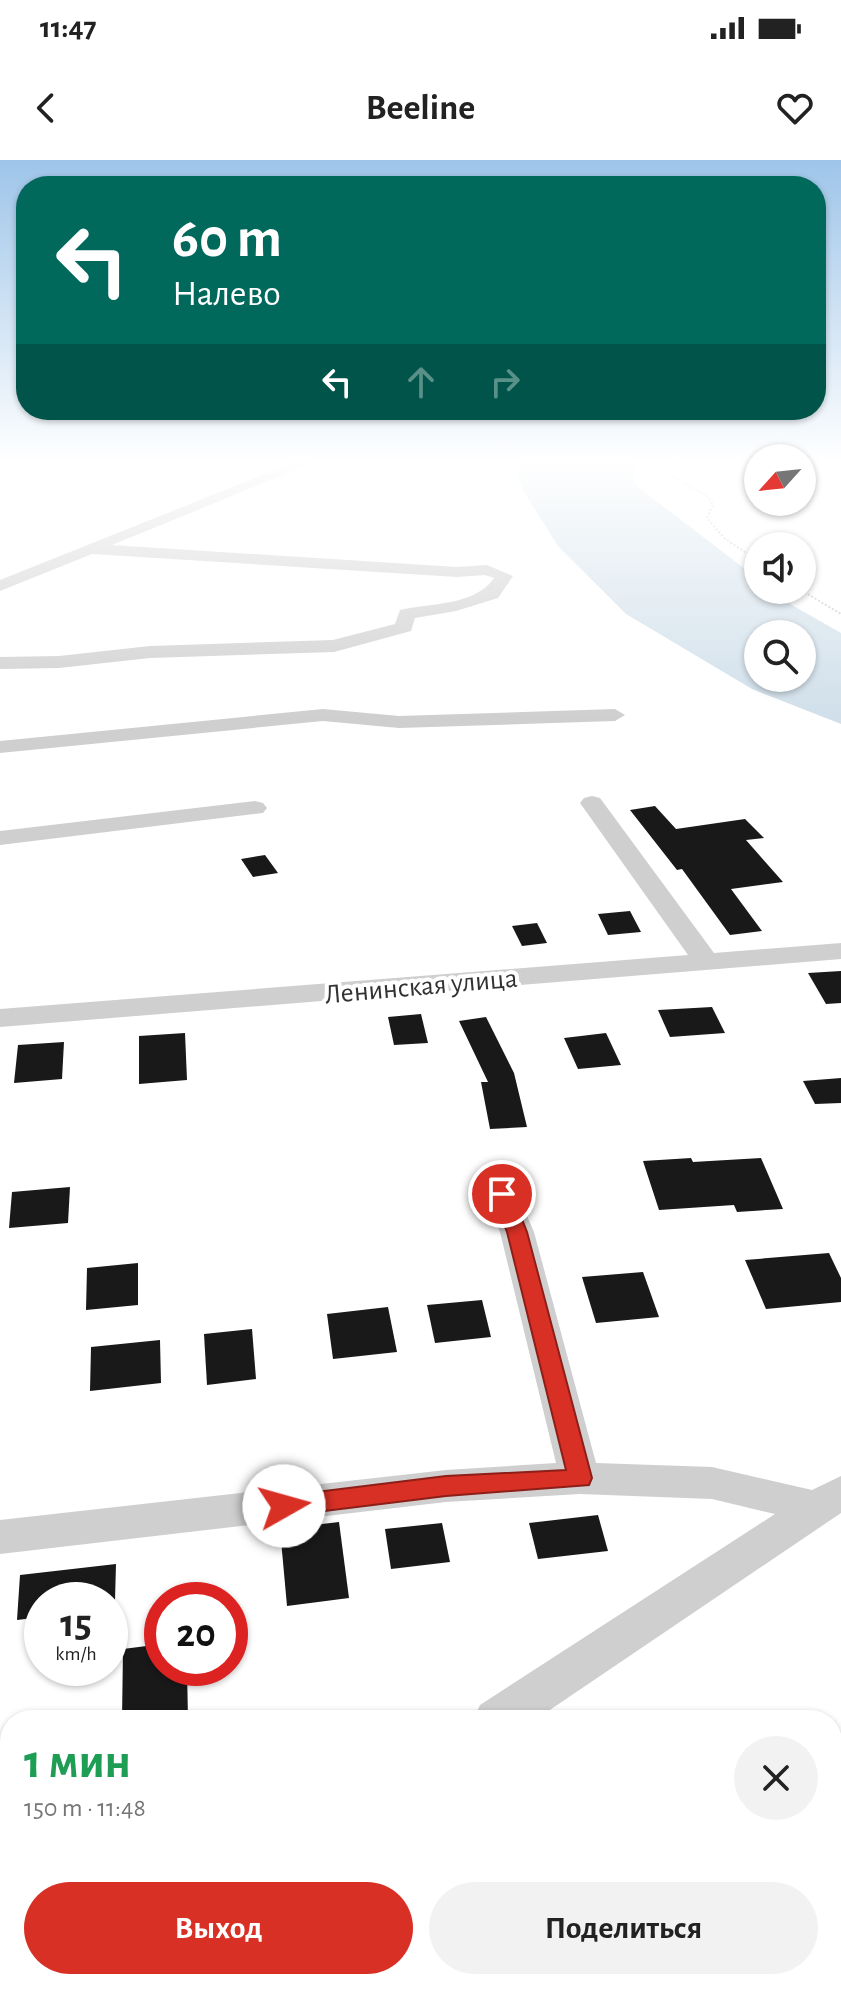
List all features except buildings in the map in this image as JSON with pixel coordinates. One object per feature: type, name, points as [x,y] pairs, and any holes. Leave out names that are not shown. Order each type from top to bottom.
[{"type":"street","points":[[0,586],[96,547]]},
{"type":"street","points":[[0,663],[59,662],[150,652],[334,646],[404,627],[406,614],[456,606],[492,594],[504,576],[487,570],[457,572],[92,549]]},
{"type":"street","points":[[0,747],[323,715],[414,722],[615,715]]},
{"type":"street","points":[[592,803],[707,962]]},
{"type":"street","points":[[0,838],[255,808]]},
{"type":"street","name":"Ленинская улица","points":[[0,1018],[841,951]]},
{"type":"street","points":[[502,1194],[517,1232],[580,1478]]},
{"type":"street","points":[[0,1537],[446,1486],[580,1478],[712,1483],[829,1500]]},
{"type":"street","points":[[511,1710],[829,1500]]},
{"type":"path","points":[[816,599],[841,614]]},
{"type":"shaded area","points":[[559,547],[717,547],[744,568],[744,604],[791,604],[841,633],[841,724],[760,692],[816,692],[816,620],[744,620],[744,684],[626,614]]},
{"type":"route","points":[[284,1506],[446,1486],[580,1478],[517,1232],[502,1194]]}]
